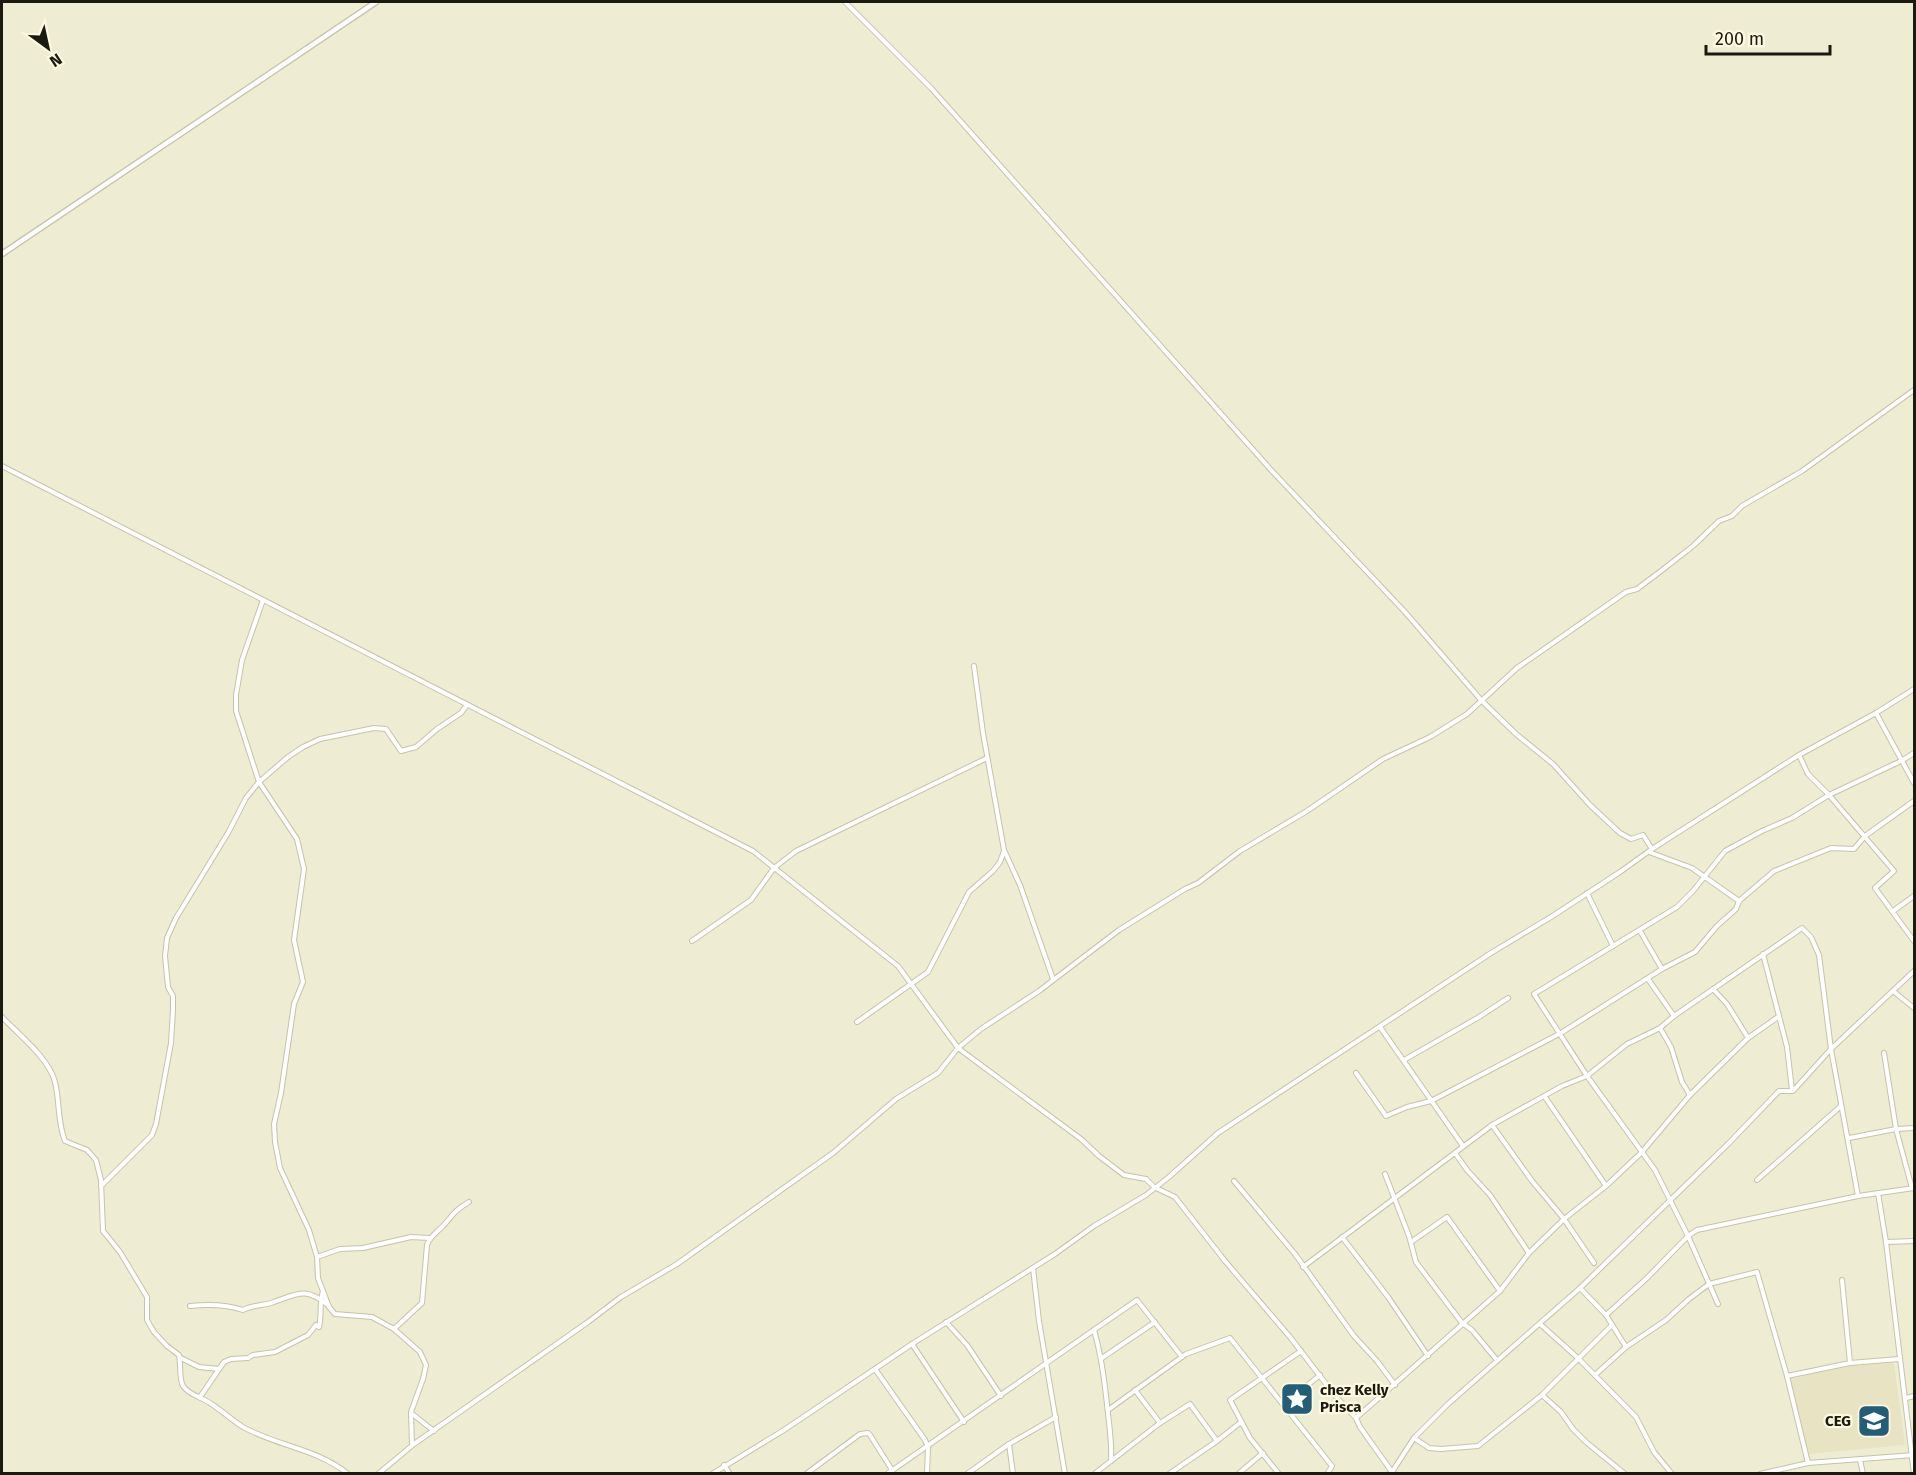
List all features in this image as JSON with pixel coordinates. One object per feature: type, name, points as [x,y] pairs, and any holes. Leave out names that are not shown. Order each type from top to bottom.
[{"type":"street","points":[[2,254],[375,2]]},
{"type":"street","points":[[845,2],[931,88],[1272,471],[1405,612],[1481,700],[1516,734],[1553,764],[1590,805],[1620,833],[1631,839],[1643,835],[1651,850],[1692,868],[1739,901]]},
{"type":"street","points":[[378,1473],[412,1445],[588,1322],[621,1296],[677,1264],[833,1153],[896,1099],[938,1073],[958,1048],[981,1029],[1119,930],[1198,883],[1240,851],[1279,829],[1383,759],[1430,737],[1467,714],[1517,668],[1626,592],[1636,589],[1661,571],[1693,546],[1719,520],[1732,516],[1742,506],[1802,471],[1914,390]]},
{"type":"street","points":[[2,466],[753,851],[898,966],[958,1048],[1081,1139],[1121,1173],[1146,1179],[1154,1187],[1176,1197],[1225,1261],[1301,1351],[1336,1397],[1356,1418],[1392,1473],[1414,1438],[1448,1404],[1496,1359],[1580,1288],[1779,1091],[1792,1091],[1832,1049],[1914,971]]},
{"type":"street","points":[[263,600],[242,660],[236,695],[236,711],[259,782],[297,839],[304,869],[294,940],[303,982],[294,1004],[281,1093],[274,1124],[280,1168],[301,1211],[317,1257],[318,1278],[329,1307]]},
{"type":"street","points":[[974,666],[987,758],[1004,850],[1020,885],[1053,979]]},
{"type":"street","points":[[712,1473],[784,1431],[912,1344],[1033,1268],[1169,1177],[1218,1133],[1491,953],[1551,917],[1799,755],[1876,713],[1914,689]]},
{"type":"street","points":[[101,1186],[152,1135],[171,1043],[173,996],[168,987],[165,956],[167,938],[176,918],[228,833],[246,798],[259,782],[288,757],[320,739],[374,728],[386,729],[401,751],[416,747],[461,713],[467,705]]},
{"type":"street","points":[[1876,713],[1914,783]]},
{"type":"street","points":[[1718,1304],[1671,1199],[1655,1170],[1587,1076],[1534,994],[1677,907],[1725,851],[1792,818],[1829,795],[1914,753]]},
{"type":"street","points":[[1799,755],[1808,774],[1894,871],[1875,888],[1914,940]]},
{"type":"street","points":[[692,941],[751,900],[774,868],[796,851],[987,758]]},
{"type":"street","points":[[1356,1073],[1386,1116],[1407,1107],[1431,1101],[1561,1033],[1662,969],[1695,952],[1717,926],[1736,909],[1739,901],[1774,871],[1831,848],[1854,849],[1864,836],[1914,801]]},
{"type":"street","points":[[857,1022],[928,972],[969,892],[993,871],[1000,862],[1004,850]]},
{"type":"street","points":[[1587,893],[1613,946]]},
{"type":"street","points":[[1893,910],[1914,896]]},
{"type":"street","points":[[1303,1267],[1492,1125],[1562,1086],[1587,1076],[1627,1044],[1660,1028],[1802,928],[1811,937],[1819,955],[1841,1106],[1849,1138],[1858,1196]]},
{"type":"street","points":[[1640,931],[1662,969]]},
{"type":"street","points":[[1763,954],[1787,1047],[1792,1091]]},
{"type":"street","points":[[1648,979],[1674,1016]]},
{"type":"street","points":[[1713,989],[1727,1004],[1748,1038]]},
{"type":"street","points":[[1893,991],[1914,1008]]},
{"type":"street","points":[[1404,1060],[1508,998]]},
{"type":"street","points":[[2,1017],[41,1057],[55,1080],[60,1127],[65,1141],[87,1150],[96,1160],[101,1186],[103,1231],[120,1252],[147,1297],[147,1320],[167,1346],[179,1354],[182,1384],[190,1394],[200,1397],[229,1415],[243,1427],[303,1449],[348,1473]]},
{"type":"street","points":[[1356,1418],[1500,1291],[1529,1253],[1564,1219],[1606,1186],[1642,1152],[1690,1095],[1748,1038],[1778,1017]]},
{"type":"street","points":[[1380,1027],[1463,1146]]},
{"type":"street","points":[[1660,1028],[1671,1047],[1682,1082],[1690,1095]]},
{"type":"street","points":[[1606,1315],[1697,1230],[1858,1196],[1913,1188],[1896,1129],[1884,1053]]},
{"type":"street","points":[[1545,1097],[1606,1186]]},
{"type":"street","points":[[1757,1180],[1841,1106]]},
{"type":"street","points":[[1492,1125],[1532,1181],[1564,1219],[1594,1263]]},
{"type":"street","points":[[1849,1138],[1914,1128]]},
{"type":"street","points":[[1455,1153],[1490,1195],[1529,1253]]},
{"type":"street","points":[[1384,1174],[1411,1242],[1416,1262],[1462,1323],[1472,1330],[1496,1359]]},
{"type":"street","points":[[1234,1181],[1303,1267],[1354,1336],[1395,1385]]},
{"type":"street","points":[[1878,1193],[1914,1473]]},
{"type":"street","points":[[317,1257],[340,1249],[363,1248],[411,1238],[429,1238],[443,1226],[453,1211],[469,1202]]},
{"type":"street","points":[[1411,1242],[1447,1217],[1500,1291]]},
{"type":"street","points":[[1342,1237],[1428,1356]]},
{"type":"street","points":[[394,1329],[422,1303],[429,1238]]},
{"type":"street","points":[[1886,1242],[1914,1241]]},
{"type":"street","points":[[1033,1268],[1039,1321],[1065,1473]]},
{"type":"street","points":[[1595,1375],[1626,1347],[1666,1320],[1709,1284],[1757,1272],[1808,1463]]},
{"type":"street","points":[[1842,1280],[1850,1363]]},
{"type":"street","points":[[1580,1288],[1606,1315],[1626,1347]]},
{"type":"street","points":[[200,1397],[224,1362],[275,1352],[308,1335],[316,1325],[319,1327],[320,1299],[323,1291]]},
{"type":"street","points":[[190,1306],[230,1305],[243,1310],[253,1305],[267,1304],[295,1294],[308,1293],[320,1299],[335,1314],[372,1317],[394,1329],[420,1352],[426,1365],[411,1412],[412,1445]]},
{"type":"street","points":[[887,1473],[964,1422],[1137,1300],[1182,1357]]},
{"type":"street","points":[[946,1322],[967,1346],[1001,1396]]},
{"type":"street","points":[[1102,1358],[1155,1322]]},
{"type":"street","points":[[1540,1324],[1578,1358],[1636,1417],[1654,1452],[1672,1473]]},
{"type":"street","points":[[1414,1438],[1429,1448],[1478,1446],[1542,1395],[1612,1325]]},
{"type":"street","points":[[1094,1330],[1102,1358],[1112,1448],[1111,1462]]},
{"type":"street","points":[[1108,1410],[1182,1357],[1204,1346],[1230,1338],[1332,1466],[1327,1473]]},
{"type":"street","points":[[912,1344],[964,1422]]},
{"type":"street","points":[[1279,1473],[1250,1438],[1230,1400],[1301,1351]]},
{"type":"street","points":[[180,1358],[199,1367],[219,1369]]},
{"type":"street","points":[[1786,1376],[1850,1363],[1899,1359]]},
{"type":"street","points":[[875,1369],[928,1446],[927,1473]]},
{"type":"street","points":[[1283,1405],[1320,1375]]},
{"type":"street","points":[[1135,1390],[1160,1423]]},
{"type":"street","points":[[1542,1395],[1561,1412],[1586,1442],[1625,1473]]},
{"type":"street","points":[[1906,1398],[1914,1396]]},
{"type":"street","points":[[1094,1473],[1160,1423],[1190,1404],[1217,1441]]},
{"type":"street","points":[[411,1412],[434,1431]]},
{"type":"street","points":[[967,1473],[1009,1444],[1056,1417]]},
{"type":"street","points":[[1169,1473],[1241,1422]]},
{"type":"street","points":[[806,1473],[864,1433],[870,1436],[892,1470]]},
{"type":"street","points":[[1009,1444],[1013,1473]]},
{"type":"street","points":[[1238,1473],[1263,1453]]},
{"type":"street","points":[[1760,1473],[1808,1463],[1913,1456]]},
{"type":"street","points":[[1860,1460],[1863,1473]]},
{"type":"street","points":[[724,1465],[730,1473]]},
{"type":"shaded area","points":[[1894,1363],[1905,1445],[1809,1454],[1790,1379],[1849,1366]]},
{"type":"place","name":"chez Kelly Prisca","points":[[1297,1399]]},
{"type":"place","name":"CEG","points":[[1874,1421]]}]
